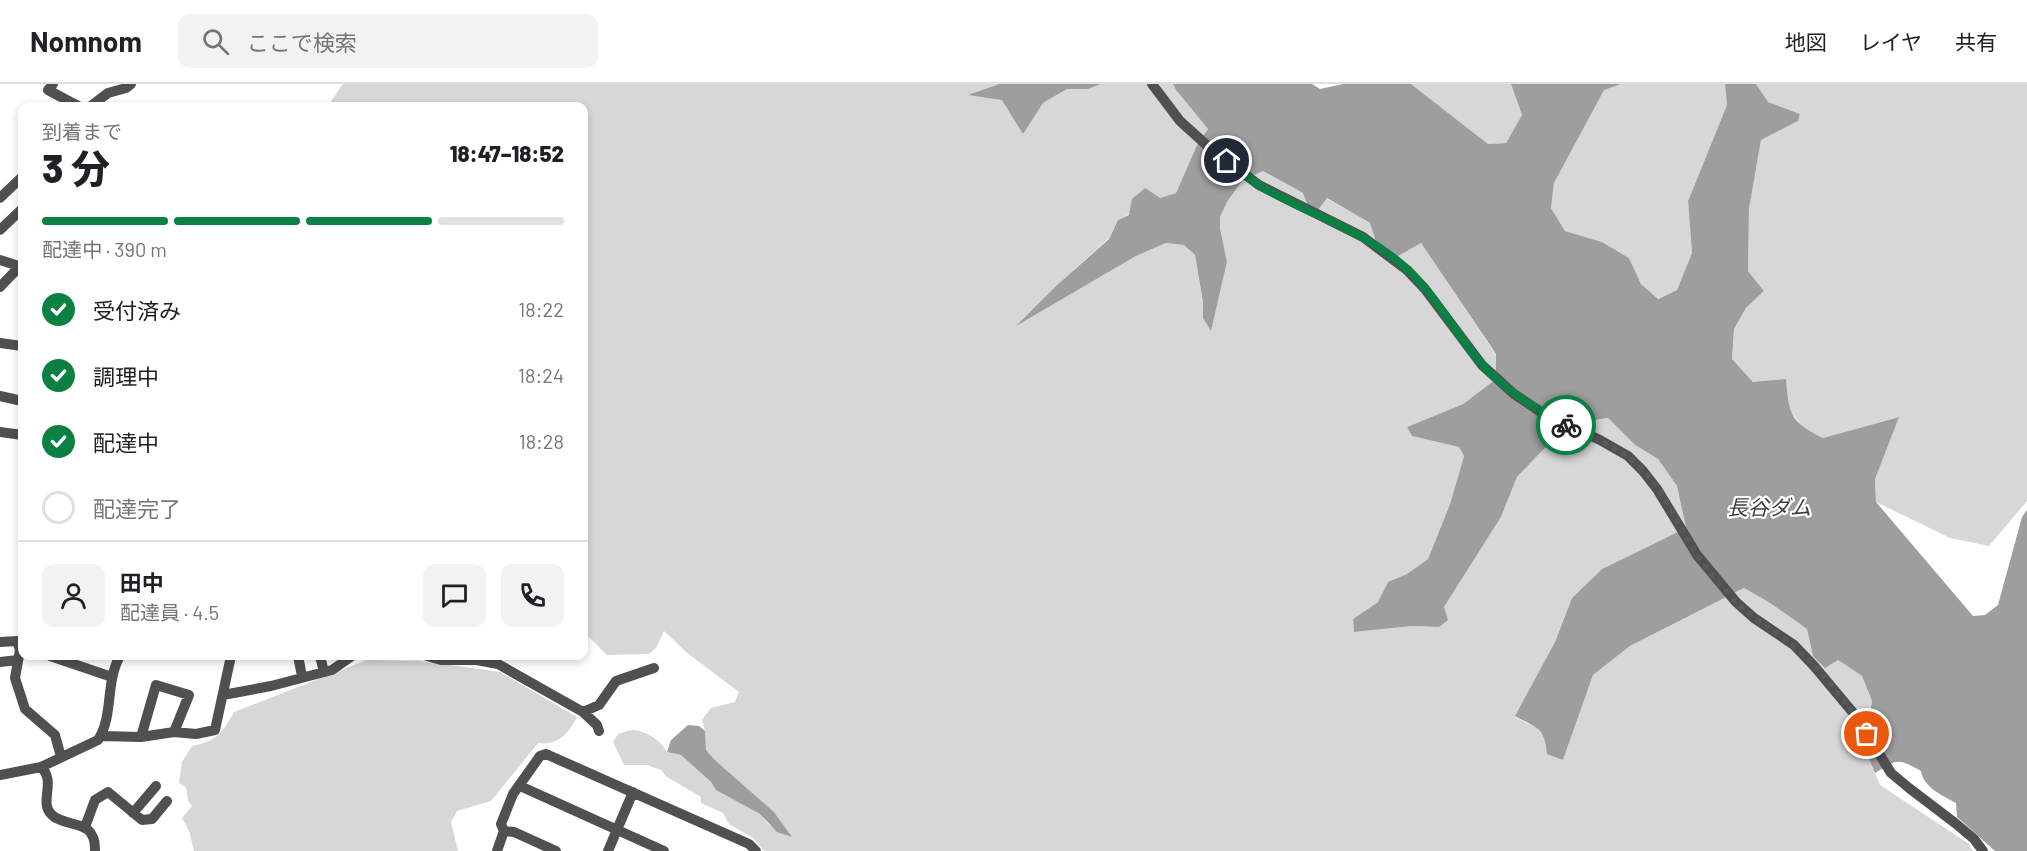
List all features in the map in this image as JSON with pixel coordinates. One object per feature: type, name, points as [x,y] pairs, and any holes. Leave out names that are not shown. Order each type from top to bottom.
[{"type":"street","points":[[53,84],[48,90],[70,102]]},
{"type":"street","points":[[96,102],[108,93],[126,88],[131,84]]},
{"type":"street","points":[[1153,85],[1180,121],[1211,149],[1260,185],[1363,237],[1400,264],[1425,289],[1482,364],[1514,393],[1536,409],[1628,456],[1657,489],[1697,555],[1736,602],[1754,618],[1794,645],[1855,715],[1892,773],[1955,822],[1983,851]]},
{"type":"street","points":[[0,198],[18,181]]},
{"type":"street","points":[[0,230],[18,213]]},
{"type":"street","points":[[0,260],[18,265]]},
{"type":"street","points":[[0,287],[18,270]]},
{"type":"street","points":[[0,343],[18,345]]},
{"type":"street","points":[[0,396],[18,400]]},
{"type":"street","points":[[0,432],[18,434]]},
{"type":"street","points":[[0,642],[17,641],[18,644]]},
{"type":"street","points":[[0,662],[18,660],[15,678],[25,709],[55,735],[61,757]]},
{"type":"street","points":[[62,660],[112,677]]},
{"type":"street","points":[[0,775],[41,767],[98,740],[106,720],[112,677],[118,660]]},
{"type":"street","points":[[101,736],[141,737],[174,732],[196,734],[215,730],[230,660]]},
{"type":"street","points":[[299,660],[302,676]]},
{"type":"street","points":[[321,660],[324,672]]},
{"type":"street","points":[[223,695],[271,686],[302,676],[332,670],[346,660]]},
{"type":"street","points":[[441,660],[477,660],[498,664],[583,712],[597,725],[599,731]]},
{"type":"street","points":[[583,712],[599,705],[616,681],[654,668]]},
{"type":"street","points":[[141,737],[156,685],[189,695],[174,732]]},
{"type":"street","points":[[497,851],[504,831],[501,824],[513,794],[540,756],[546,754],[748,844],[756,851]]},
{"type":"street","points":[[41,767],[47,772],[49,779],[46,802],[48,810],[52,816],[85,827],[92,836],[95,851]]},
{"type":"street","points":[[133,813],[156,786]]},
{"type":"street","points":[[520,786],[659,850]]},
{"type":"street","points":[[85,827],[94,800],[108,792],[142,820],[152,819],[167,801]]},
{"type":"street","points":[[608,851],[633,792]]},
{"type":"street","points":[[504,831],[514,832],[556,851]]},
{"type":"shaded area","points":[[999,84],[969,95],[1043,103],[1067,89],[1088,89],[1101,84],[1173,84],[1208,129],[1197,145],[1176,193],[1160,198],[1118,220],[1109,238],[1056,286],[1019,324],[1136,256],[1166,243],[1184,245],[1195,255],[1203,302],[1203,318],[1211,330],[1227,262],[1219,229],[1220,217],[1227,202],[1242,181],[1263,171],[1303,193],[1326,198],[1370,223],[1376,242],[1421,243],[1496,355],[1496,379],[1463,404],[1407,427],[1412,436],[1459,447],[1464,456],[1450,504],[1428,559],[1407,574],[1388,582],[1378,602],[1353,619],[1354,632],[1412,626],[1439,627],[1444,607],[1501,517],[1517,477],[1562,430],[1582,422],[1608,418],[1635,445],[1658,459],[1677,486],[1686,528],[1602,569],[1572,598],[1555,642],[1515,717],[1537,728],[1563,760],[1593,675],[1630,646],[1744,588],[1807,629],[1813,656],[1838,660],[1862,676],[1872,701],[1864,747],[1880,785],[1969,844],[1972,851],[764,851],[753,838],[729,824],[723,813],[701,803],[701,797],[667,777],[661,770],[647,765],[624,765],[613,742],[618,734],[629,730],[647,734],[657,740],[667,752],[681,755],[711,782],[716,790],[761,814],[768,824],[791,836],[774,812],[706,750],[702,720],[711,708],[735,702],[739,692],[686,652],[664,631],[656,648],[649,654],[607,655],[588,636],[588,102],[331,102],[342,85]]},
{"type":"shaded area","points":[[1411,84],[1511,84],[1522,115],[1506,143],[1488,144]]},
{"type":"shaded area","points":[[1621,84],[1725,84],[1727,105],[1688,201],[1692,253],[1677,290],[1657,299],[1641,284],[1629,258],[1602,242],[1565,231],[1551,208],[1554,183],[1604,89]]},
{"type":"shaded area","points":[[1756,84],[2027,84],[2027,501],[1989,546],[1950,538],[1876,502],[1875,479],[1898,417],[1823,438],[1804,428],[1789,410],[1753,382],[1732,359],[1734,329],[1746,308],[1764,291],[1748,271],[1749,209],[1761,140],[1798,121],[1800,114],[1767,102]]},
{"type":"shaded area","points":[[367,660],[419,661],[500,672],[577,717],[562,737],[551,742],[538,743],[491,801],[457,811],[451,822],[458,851],[194,851],[189,831],[182,818],[192,806],[188,801],[186,787],[179,783],[182,762],[192,746],[207,742],[218,735],[234,712]]},
{"type":"water","points":[[999,84],[1101,84],[1088,89],[1067,89],[1043,103],[1023,134],[1002,100],[968,95]]},
{"type":"water","name":"長谷ダム","points":[[1173,84],[1312,84],[1320,89],[1343,84],[1411,84],[1488,144],[1506,143],[1522,115],[1511,84],[1621,84],[1604,90],[1554,183],[1551,208],[1565,231],[1602,242],[1629,258],[1641,284],[1658,299],[1677,290],[1692,253],[1688,201],[1727,105],[1725,84],[1756,84],[1768,102],[1800,114],[1798,121],[1761,140],[1749,209],[1748,271],[1764,291],[1746,308],[1734,329],[1732,359],[1753,382],[1786,379],[1788,401],[1793,415],[1803,427],[1823,438],[1899,417],[1875,479],[1876,502],[1973,616],[1985,615],[1998,605],[2022,517],[2027,510],[2027,851],[1995,851],[1957,817],[1956,803],[1925,782],[1921,771],[1898,762],[1875,773],[1864,747],[1872,701],[1862,676],[1838,660],[1825,668],[1813,656],[1807,629],[1744,588],[1630,646],[1593,675],[1563,760],[1547,754],[1542,733],[1515,716],[1555,642],[1572,598],[1602,569],[1686,528],[1677,486],[1658,459],[1635,445],[1608,418],[1582,422],[1562,430],[1517,477],[1501,517],[1444,607],[1448,620],[1439,627],[1412,626],[1354,632],[1353,619],[1378,602],[1388,582],[1407,574],[1428,559],[1450,504],[1464,456],[1459,447],[1412,436],[1407,427],[1463,404],[1496,379],[1496,354],[1421,243],[1398,256],[1376,242],[1370,223],[1327,198],[1318,210],[1308,206],[1303,193],[1263,171],[1242,181],[1227,202],[1220,217],[1220,229],[1227,262],[1211,331],[1203,318],[1203,302],[1195,255],[1184,245],[1166,243],[1136,256],[1016,326],[1056,286],[1109,239],[1118,220],[1129,215],[1132,199],[1145,188],[1160,198],[1176,193],[1197,145],[1208,129]]},
{"type":"water","points":[[688,725],[699,726],[705,731],[706,750],[774,812],[792,837],[777,832],[760,814],[716,790],[711,782],[681,755],[667,752],[671,740]]},
{"type":"way so far","points":[[1566,425],[1628,456],[1643,471],[1657,489],[1697,555],[1736,602],[1754,618],[1794,645],[1855,715],[1867,734]]},
{"type":"route","points":[[1227,161],[1260,185],[1363,237],[1385,252],[1425,289],[1482,364],[1514,393],[1544,414],[1566,425]]}]
